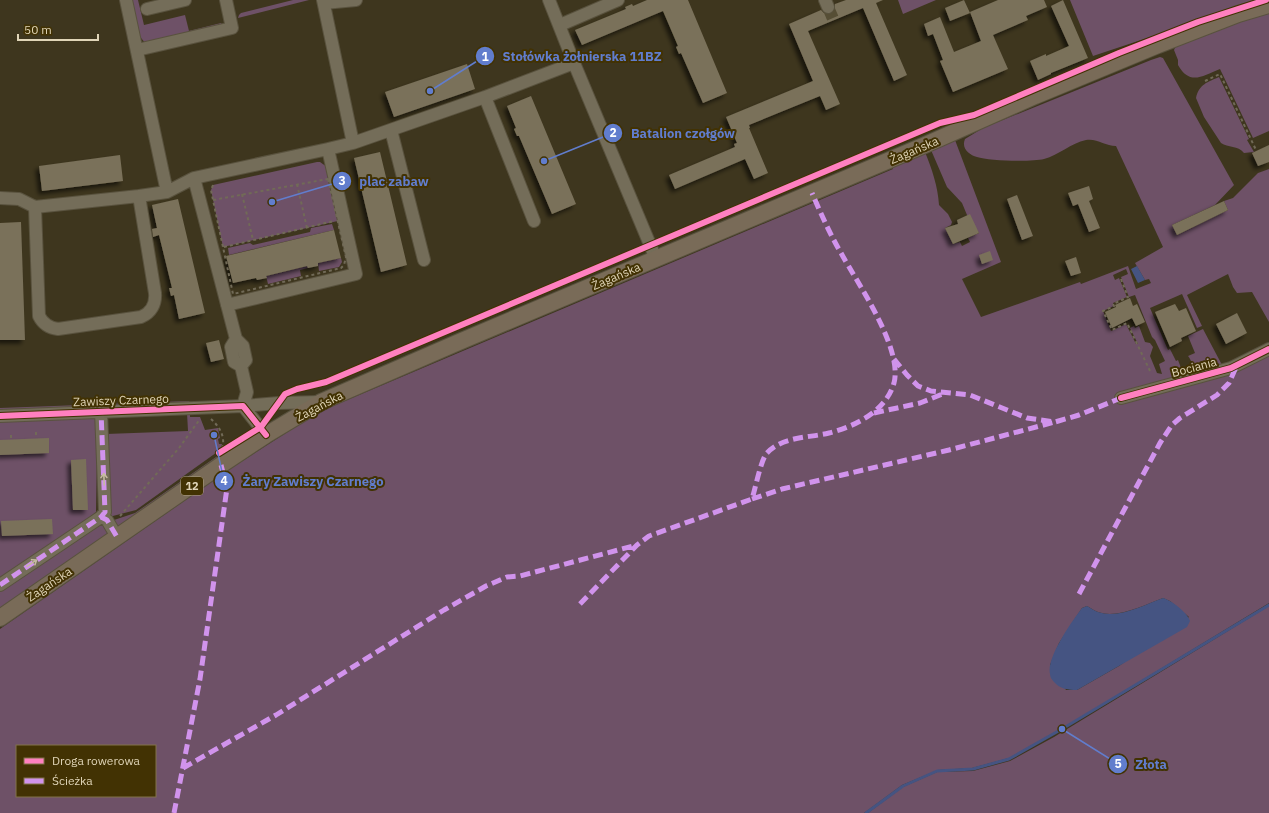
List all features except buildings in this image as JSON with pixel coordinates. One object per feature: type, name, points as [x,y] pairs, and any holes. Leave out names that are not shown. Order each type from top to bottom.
[{"type":"main road","name":"Żagańska","points":[[0,618],[266,435],[321,402],[1158,45],[1238,14],[1269,5]]},
{"type":"street","points":[[126,0],[168,192]]},
{"type":"street","points":[[147,9],[185,0]]},
{"type":"street","points":[[137,50],[232,28],[226,0]]},
{"type":"street","points":[[353,143],[323,2],[356,0]]},
{"type":"street","points":[[549,0],[656,259]]},
{"type":"street","points":[[560,25],[618,0]]},
{"type":"street","points":[[0,198],[19,200],[35,207],[168,192],[194,178],[353,143],[485,98],[574,63]]},
{"type":"street","points":[[485,98],[534,221]]},
{"type":"street","points":[[391,130],[424,260]]},
{"type":"street","points":[[227,304],[356,274],[328,149]]},
{"type":"street","points":[[194,178],[236,339],[243,346],[246,360],[241,366],[247,392],[243,406],[266,435]]},
{"type":"street","points":[[35,207],[39,316],[44,324],[58,329],[141,317],[148,314],[152,308],[155,294],[139,196]]},
{"type":"street","name":"Bociania","points":[[1121,398],[1231,368],[1269,349]]},
{"type":"street","name":"Zawiszy Czarnego","points":[[0,416],[321,402]]},
{"type":"street","name":"Zawiszy Czarnego","points":[[101,411],[104,518]]},
{"type":"street","points":[[0,585],[104,518],[117,537]]},
{"type":"path","points":[[1205,81],[1220,74],[1256,150]]},
{"type":"path","points":[[328,179],[346,257],[344,265],[341,268],[233,294],[213,200],[297,184],[328,179]]},
{"type":"path","points":[[297,184],[307,228]]},
{"type":"path","points":[[242,194],[253,240]]},
{"type":"path","points":[[223,247],[337,221]]},
{"type":"path","points":[[1121,279],[1128,297],[1113,304],[1114,306],[1103,311],[1112,330],[1127,323],[1151,373]]},
{"type":"path","points":[[120,516],[180,448],[203,415]]},
{"type":"path","points":[[207,416],[216,423],[220,429],[224,444],[219,453]]},
{"type":"path","points":[[11,432],[11,438]]},
{"type":"path","points":[[36,432],[36,437]]},
{"type":"path","points":[[104,518],[128,514]]},
{"type":"shaded area","points":[[130,0],[138,0],[144,25],[185,15],[189,31],[221,23],[222,25],[148,44],[137,31]]},
{"type":"shaded area","points":[[293,0],[309,0],[238,18],[241,13]]},
{"type":"shaded area","points":[[898,0],[936,0],[903,14]]},
{"type":"shaded area","points":[[1070,0],[1261,0],[1093,56]]},
{"type":"shaded area","points":[[1269,11],[1269,131],[1253,138],[1220,69],[1197,78],[1187,75],[1178,65],[1178,60],[1174,50],[1176,46],[1262,12]]},
{"type":"shaded area","points":[[1160,57],[1163,58],[1234,185],[1215,205],[1172,225],[1177,235],[1228,210],[1224,201],[1233,198],[1258,173],[1269,169],[1269,322],[1252,292],[1237,293],[1228,274],[1187,295],[1202,326],[1197,328],[1182,294],[1150,308],[1168,350],[1170,349],[1176,361],[1178,360],[1181,368],[1180,372],[1200,370],[1269,354],[1269,603],[1073,722],[1009,758],[972,768],[938,770],[902,785],[864,813],[0,813],[0,629],[230,469],[300,424],[333,406],[893,169],[892,166],[925,152],[934,178],[939,205],[948,214],[952,222],[951,225],[945,228],[953,244],[960,242],[962,246],[970,242],[968,238],[979,233],[967,215],[962,203],[947,187],[931,150],[955,140],[1001,262],[962,279],[981,317],[1080,282],[1081,284],[1128,266],[1136,289],[1151,283],[1149,279],[1145,280],[1135,263],[1163,247],[1116,146],[1094,140],[1086,140],[1044,159],[1010,161],[990,159],[974,156],[966,151],[964,145],[965,139],[983,128]],"holes":[[[1126,269],[1128,274],[1121,277],[1129,297],[1135,295],[1152,337],[1155,340],[1165,361],[1159,364],[1162,374],[1157,373],[1150,356],[1153,347],[1150,343],[1145,342],[1139,326],[1130,328],[1138,344],[1136,344],[1126,324],[1111,331],[1103,311],[1114,306],[1113,303],[1127,297],[1119,278],[1115,280],[1113,275]],[[1163,598],[1170,601],[1189,617],[1119,666],[1077,690],[1066,690],[1050,665],[1059,643],[1082,608],[1087,606],[1098,612],[1114,614],[1131,610]]]},
{"type":"shaded area","points":[[1219,77],[1249,139],[1247,140],[1254,152],[1244,153],[1242,150],[1221,143],[1204,117],[1196,98],[1197,93],[1204,84]]},
{"type":"shaded area","points":[[320,162],[327,167],[342,220],[223,247],[211,190],[213,185]]},
{"type":"shaded area","points":[[332,224],[334,230],[229,255],[228,248],[250,243],[253,245],[310,232],[311,228]]},
{"type":"shaded area","points":[[341,258],[342,262],[339,267],[319,271],[318,263]]},
{"type":"shaded area","points":[[307,266],[308,268],[300,270],[301,276],[268,284],[266,276]]},
{"type":"shaded area","points":[[1203,329],[1222,365],[1207,368],[1199,367],[1193,364],[1188,356],[1195,353],[1188,336]]},
{"type":"shaded area","points":[[189,401],[190,403],[0,411],[0,408]]},
{"type":"shaded area","points":[[187,413],[190,413],[190,417],[200,417],[205,430],[218,428],[220,438],[218,439],[219,444],[222,444],[220,450],[136,510],[109,517],[106,434],[188,431]]},
{"type":"shaded area","points":[[93,417],[96,420],[96,512],[0,579],[0,421]]},
{"type":"shaded area","points":[[222,453],[220,458],[120,529],[111,521],[135,513]]},
{"type":"shaded area","points":[[101,523],[110,533],[0,612],[0,590]]},
{"type":"shaded area","points":[[1269,606],[1269,813],[868,813],[903,787],[937,772],[973,771],[1010,761],[1054,737]]},
{"type":"water","points":[[1137,266],[1145,280],[1138,283],[1131,269]]},
{"type":"water","points":[[1163,598],[1175,604],[1186,614],[1190,621],[1187,627],[1077,690],[1062,688],[1056,684],[1050,674],[1052,659],[1061,640],[1082,608],[1087,606],[1098,612],[1114,614],[1131,610]]},
{"type":"waterway","points":[[866,813],[903,786],[937,771],[973,769],[1009,759],[1269,605]]},
{"type":"tunnel","points":[[828,7],[834,21]]},
{"type":"marked path","points":[[580,604],[637,545],[649,536],[752,499],[758,475],[765,456],[773,447],[796,438],[829,433],[849,426],[869,416],[884,402],[890,393],[894,383],[895,369],[892,352],[886,335],[868,299],[833,239],[812,193]]},
{"type":"marked path","points":[[894,359],[918,386],[931,391],[970,395],[1027,418],[1055,422],[1079,415],[1121,398]]},
{"type":"marked path","points":[[1079,594],[1160,443],[1172,425],[1180,418],[1217,395],[1229,383],[1237,365]]},
{"type":"marked path","points":[[874,413],[920,403],[945,393]]},
{"type":"marked path","points":[[0,585],[101,517],[105,512],[101,411]]},
{"type":"marked path","points":[[752,499],[782,489],[949,450],[1055,422]]},
{"type":"marked path","points":[[174,813],[200,679],[227,488],[221,465]]},
{"type":"marked path","points":[[101,517],[107,520],[117,537]]},
{"type":"marked path","points":[[183,768],[276,715],[444,610],[486,586],[507,577],[520,576],[637,545]]},
{"type":"cycle path","points":[[219,453],[261,427],[285,394],[297,389],[326,382],[940,123],[974,115],[1119,53],[1198,22],[1266,0]]},
{"type":"cycle path","points":[[1121,398],[1231,368],[1269,349]]},
{"type":"cycle path","points":[[0,416],[243,406],[266,435]]},
{"type":"place","name":"Stołówka żołnierska 11BZ","points":[[430,91]]},
{"type":"place","name":"Batalion czołgów","points":[[544,161]]},
{"type":"place","name":"plac zabaw","points":[[272,202]]},
{"type":"place","name":"Żary Zawiszy Czarnego","points":[[214,435]]},
{"type":"place","name":"Złota","points":[[1062,729]]}]
